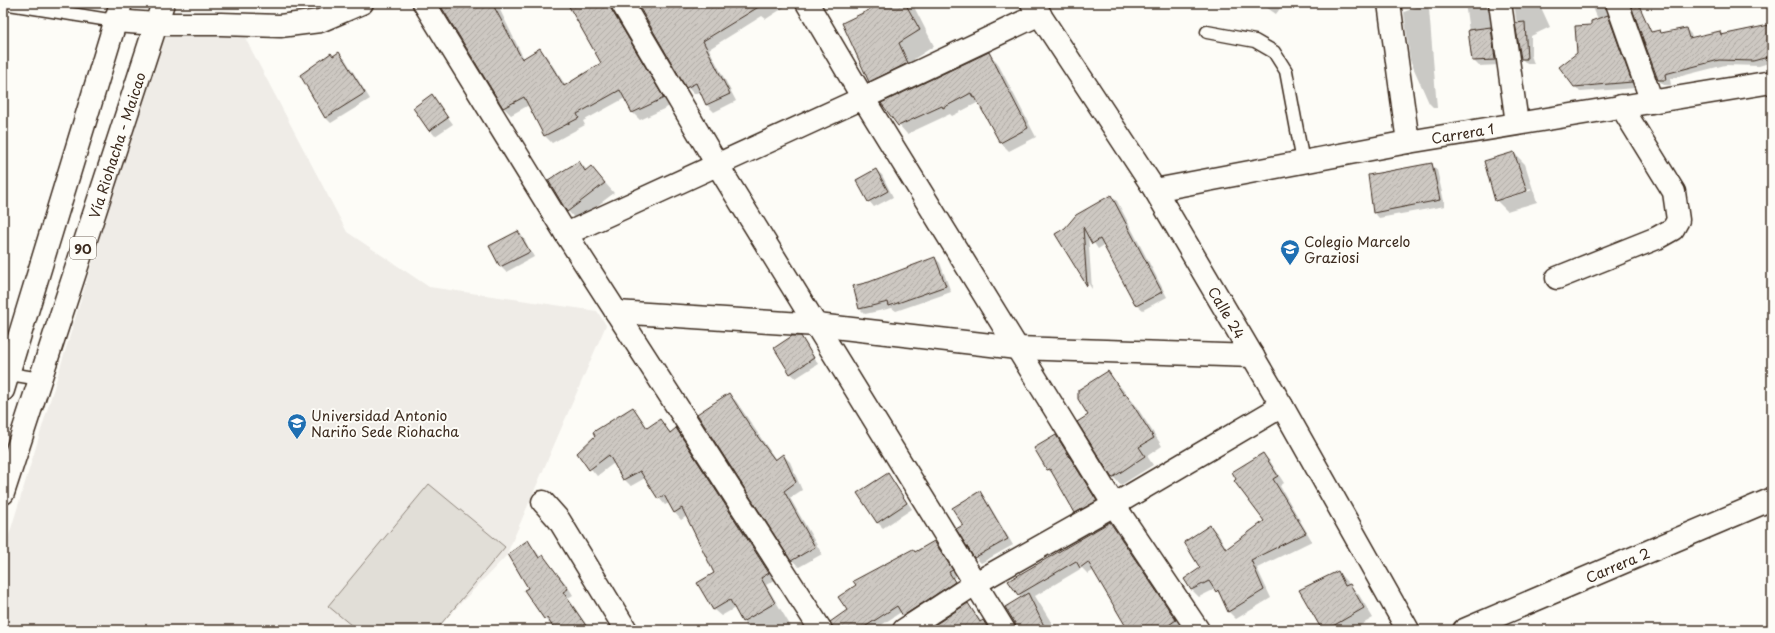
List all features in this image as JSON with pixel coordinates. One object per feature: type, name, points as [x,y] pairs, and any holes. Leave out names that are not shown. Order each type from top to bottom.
[{"type":"main road","name":"Vía Riohacha - Maicao","points":[[3,493],[163,3]]},
{"type":"main road","points":[[118,12],[156,24],[280,26],[320,21],[362,3]]},
{"type":"main road","points":[[424,3],[566,234],[821,630]]},
{"type":"main road","points":[[622,3],[718,166],[1004,630]]},
{"type":"main road","points":[[807,3],[863,98],[1114,506],[1198,630]]},
{"type":"main road","points":[[1388,3],[1408,142]]},
{"type":"main road","points":[[1500,3],[1517,123]]},
{"type":"main road","points":[[1617,3],[1652,102]]},
{"type":"main road","points":[[566,234],[718,166],[863,98],[1036,9]]},
{"type":"main road","name":"Calle 24","points":[[1036,9],[1155,190],[1282,406],[1408,630]]},
{"type":"main road","name":"90","points":[[5,379],[118,12]]},
{"type":"main road","name":"Carrera 1","points":[[1155,190],[1408,142],[1772,82]]},
{"type":"main road","points":[[1556,278],[1657,238],[1673,229],[1678,220],[1674,192],[1621,106]]},
{"type":"main road","points":[[616,312],[817,325],[1017,348],[1253,356]]},
{"type":"main road","points":[[904,630],[976,583],[1114,506],[1282,406]]},
{"type":"main road","name":"Carrera 2","points":[[1464,630],[1772,499]]},
{"type":"main road","points":[[543,502],[558,520],[626,630]]},
{"type":"lane","points":[[3,3],[118,12]]},
{"type":"lane","points":[[1207,32],[1255,41],[1274,52],[1286,71],[1303,162]]},
{"type":"lane","points":[[5,379],[40,379]]},
{"type":"shaded area","name":"Universidad Antonio Nariño Sede Riohacha","points":[[164,27],[243,34],[347,232],[429,287],[597,311],[606,325],[506,556],[435,630],[3,630],[3,555]]},
{"type":"shaded area","points":[[429,484],[505,547],[436,630],[357,630],[328,606]]},
{"type":"building","points":[[439,3],[492,3],[522,59],[540,48],[564,86],[601,63],[567,3],[610,3],[611,9],[664,98],[632,113],[620,90],[577,114],[579,118],[544,136],[524,97],[503,108]]},
{"type":"building","points":[[637,3],[765,3],[703,41],[730,94],[706,105],[696,83],[686,88]]},
{"type":"building","points":[[866,3],[905,3],[920,30],[899,43],[908,63],[869,82],[842,23],[869,10]]},
{"type":"building","points":[[1638,3],[1651,32],[1660,30],[1661,33],[1686,28],[1689,38],[1720,31],[1721,35],[1769,25],[1772,39],[1772,56],[1753,61],[1719,60],[1665,74],[1666,80],[1658,80],[1631,6]]},
{"type":"building","points":[[1608,15],[1632,82],[1574,87],[1559,67],[1577,53],[1575,26],[1591,25],[1591,21]]},
{"type":"building","points":[[1525,22],[1527,59],[1521,59],[1515,23]]},
{"type":"building","points":[[1491,27],[1495,60],[1472,61],[1468,30]]},
{"type":"building","points":[[339,52],[365,93],[325,118],[300,75],[331,53],[333,56]]},
{"type":"building","points":[[989,52],[1028,128],[1000,143],[975,97],[973,98],[971,93],[943,108],[942,106],[898,126],[881,103]]},
{"type":"building","points":[[432,94],[448,118],[429,131],[413,108]]},
{"type":"building","points":[[1514,152],[1527,191],[1495,201],[1484,161]]},
{"type":"building","points":[[579,161],[585,171],[591,166],[605,183],[567,212],[548,180]]},
{"type":"building","points":[[1432,163],[1440,200],[1373,213],[1368,175]]},
{"type":"building","points":[[876,169],[888,191],[868,202],[856,180]]},
{"type":"building","points":[[1111,195],[1162,292],[1136,306],[1100,239],[1092,244],[1083,227],[1087,286],[1055,234],[1065,228],[1076,215]]},
{"type":"building","points":[[518,231],[530,252],[500,267],[489,246]]},
{"type":"building","points":[[935,257],[946,286],[889,306],[888,302],[859,309],[853,286],[869,282]]},
{"type":"building","points":[[792,336],[801,336],[814,358],[790,374],[774,348]]},
{"type":"building","points":[[1108,371],[1124,395],[1126,394],[1154,438],[1139,447],[1145,456],[1112,478],[1077,422],[1088,415],[1078,399],[1078,390]]},
{"type":"building","points":[[729,393],[752,429],[775,460],[783,454],[796,482],[784,491],[815,547],[791,561],[697,414]]},
{"type":"building","points":[[633,407],[647,428],[660,419],[670,433],[676,428],[769,573],[761,578],[775,603],[742,622],[730,600],[713,610],[697,583],[714,573],[682,508],[674,513],[664,495],[658,499],[640,471],[623,480],[609,455],[589,470],[577,453],[595,436],[593,432]]},
{"type":"building","points":[[1056,435],[1097,501],[1075,513],[1050,469],[1047,470],[1034,448]]},
{"type":"building","points":[[1263,453],[1278,476],[1273,479],[1306,533],[1251,560],[1264,590],[1228,612],[1218,590],[1216,592],[1209,581],[1191,590],[1184,579],[1200,568],[1184,542],[1210,525],[1226,549],[1264,521],[1234,481],[1236,479],[1232,472]]},
{"type":"building","points":[[888,473],[907,503],[877,523],[857,493]]},
{"type":"building","points":[[980,491],[1008,539],[974,558],[956,529],[963,525],[952,508]]},
{"type":"building","points":[[1110,522],[1176,620],[1162,630],[1128,630],[1088,562],[1080,568],[1076,561],[1018,595],[1008,581]]},
{"type":"building","points":[[528,540],[539,558],[543,555],[568,589],[563,592],[589,630],[555,630],[547,618],[544,619],[524,590],[528,588],[508,554]]},
{"type":"building","points":[[934,541],[953,570],[949,572],[955,582],[903,616],[897,606],[860,630],[833,630],[830,622],[847,610],[838,597],[856,585],[853,581],[913,549],[915,552]]},
{"type":"building","points":[[1338,571],[1345,586],[1350,584],[1364,608],[1326,630],[1322,630],[1299,590]]},
{"type":"building","points":[[1028,593],[1046,630],[1016,630],[1015,623],[1005,607]]},
{"type":"building","points":[[968,603],[980,622],[983,620],[989,630],[927,630]]},
{"type":"place","name":"Colegio Marcelo Graziosi","points":[[1290,266]]},
{"type":"place","name":"Universidad Antonio Nariño Sede Riohacha","points":[[297,440]]}]
